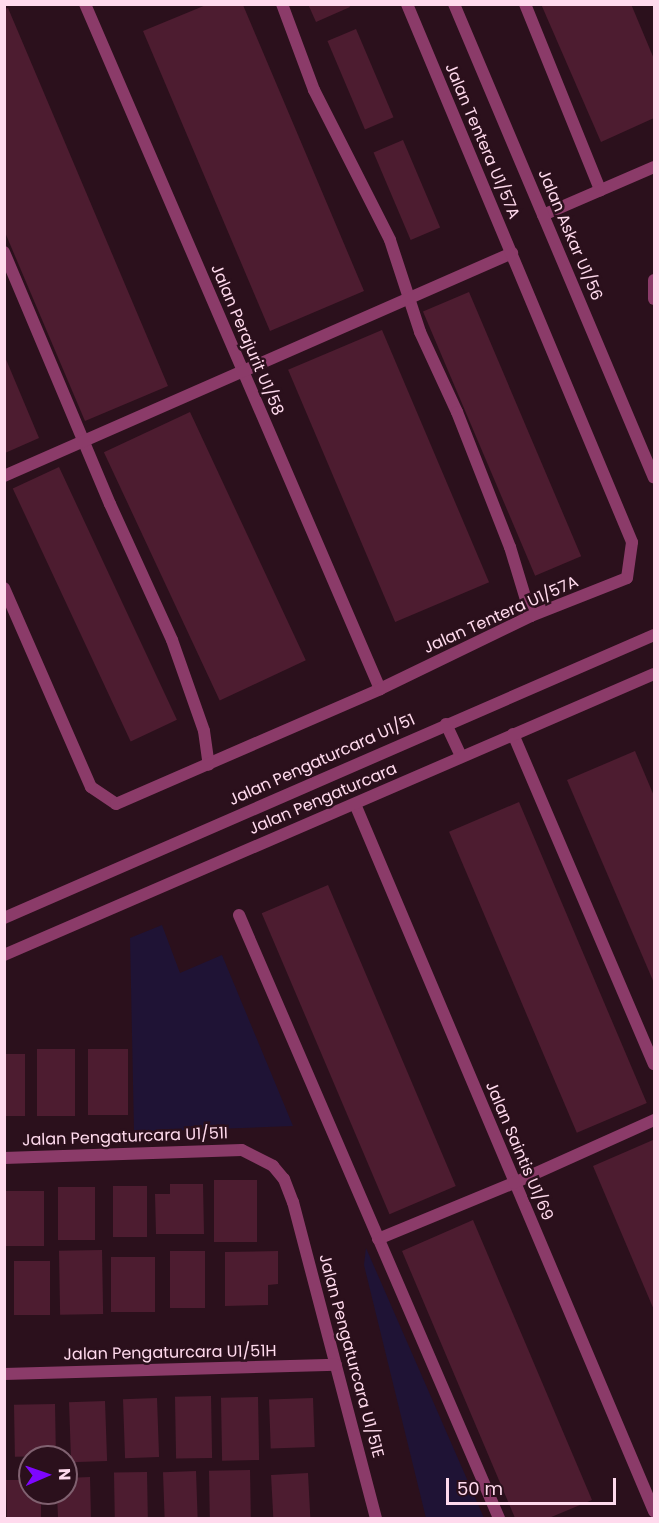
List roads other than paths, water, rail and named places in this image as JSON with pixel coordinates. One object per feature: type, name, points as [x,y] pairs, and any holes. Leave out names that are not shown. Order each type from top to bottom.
[{"type":"street","name":"Jalan Perajurit U1/58","points":[[85,4],[380,689]]},
{"type":"street","points":[[282,4],[314,90],[390,240],[420,332],[457,412],[510,547],[531,615]]},
{"type":"street","name":"Jalan Tentera U1/57A","points":[[4,588],[91,787],[101,797],[116,804],[380,689],[531,615],[627,578],[632,542],[407,4]]},
{"type":"street","name":"Jalan Askar U1/56","points":[[454,4],[654,478]]},
{"type":"street","points":[[525,4],[600,190]]},
{"type":"street","points":[[543,215],[654,167]]},
{"type":"street","points":[[4,252],[172,640],[204,730],[209,765]]},
{"type":"street","points":[[4,476],[512,253]]},
{"type":"street","points":[[654,279],[654,299]]},
{"type":"street","name":"Jalan Pengaturcara U1/51","points":[[4,918],[654,635]]},
{"type":"street","name":"Jalan Pengaturcara","points":[[4,955],[96,912],[355,804],[654,674]]},
{"type":"street","points":[[446,724],[461,756]]},
{"type":"street","points":[[513,734],[654,1064]]},
{"type":"street","name":"Jalan Saintis U1/69","points":[[355,804],[514,1183],[650,1489],[654,1511]]},
{"type":"street","points":[[239,915],[499,1518]]},
{"type":"street","points":[[378,1239],[514,1183],[654,1120]]},
{"type":"street","name":"Jalan Pengaturcara U1/51I","points":[[4,1158],[242,1150],[273,1166],[284,1179],[293,1202]]},
{"type":"street","name":"Jalan Pengaturcara U1/51E","points":[[293,1202],[376,1518]]},
{"type":"street","name":"Jalan Pengaturcara U1/51H","points":[[4,1374],[336,1365]]},
{"type":"street","points":[[649,1518],[654,1516]]}]
